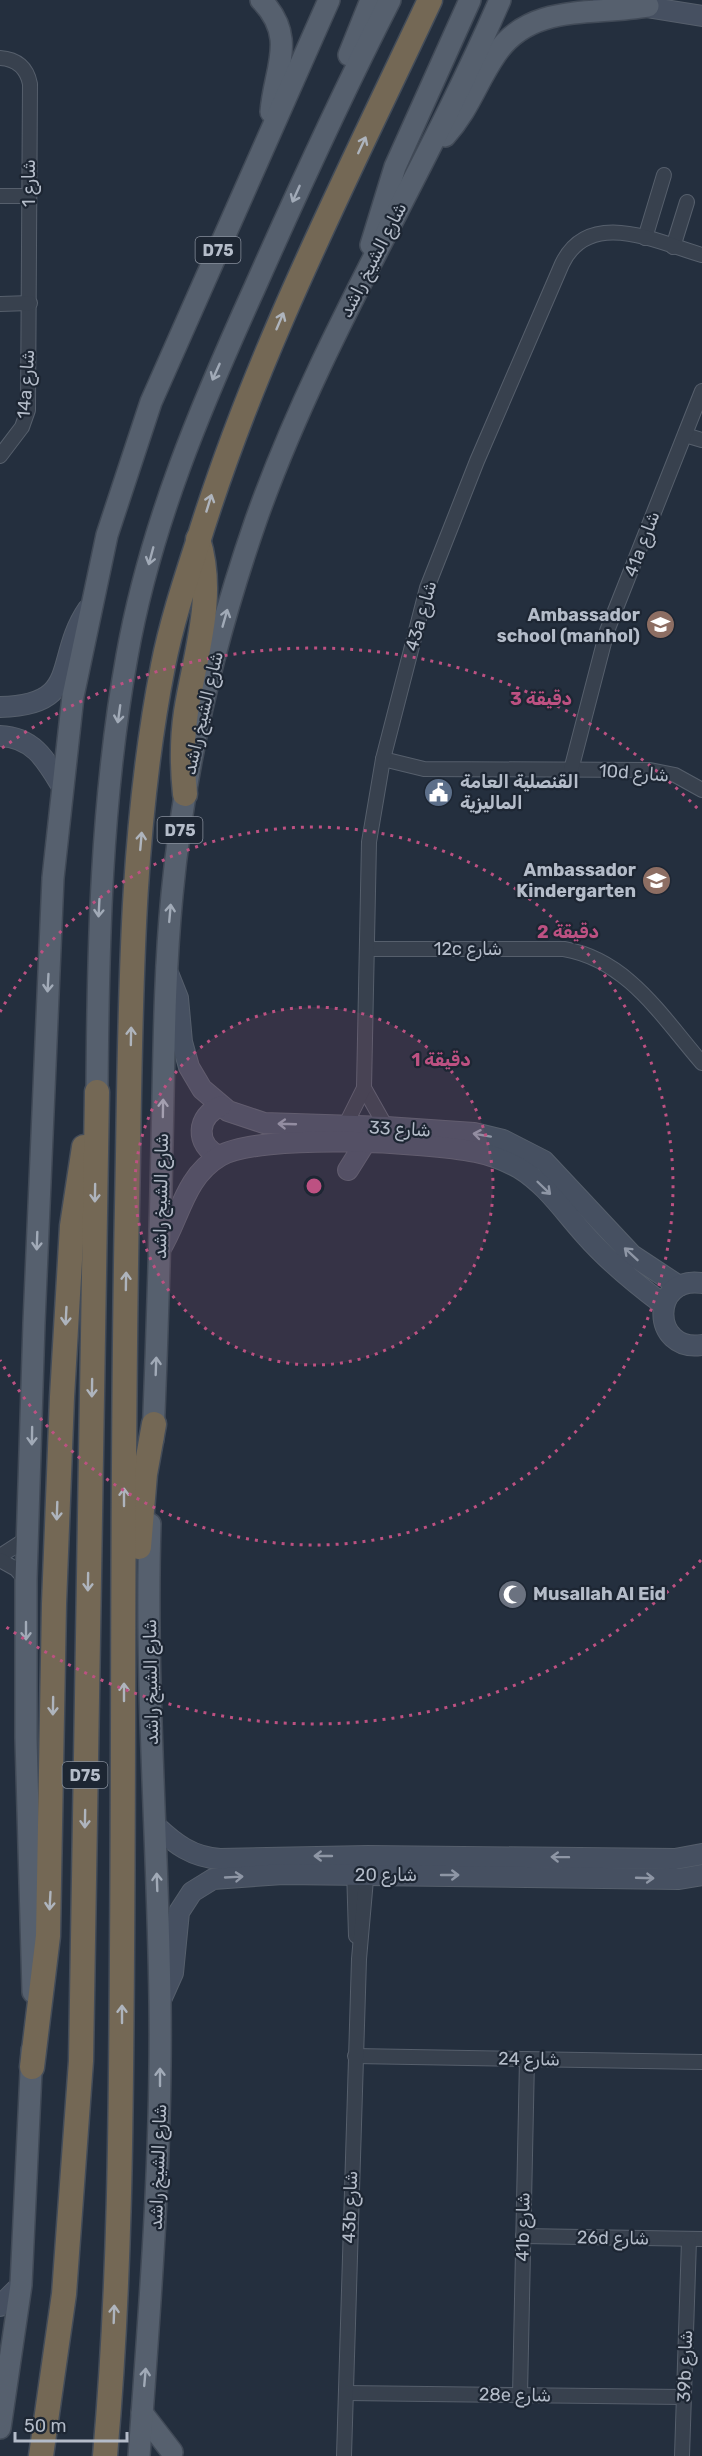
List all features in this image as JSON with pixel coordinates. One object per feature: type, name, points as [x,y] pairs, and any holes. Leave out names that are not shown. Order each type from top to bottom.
[{"type":"highway","name":"شارع الشيخ راشد","points":[[105,2456],[112,2357],[120,2154],[125,1352],[133,959],[151,734],[164,660],[198,539],[233,436],[281,318],[430,0]]},
{"type":"highway","points":[[185,794],[182,764],[185,714],[206,603],[206,563],[198,539]]},
{"type":"highway","points":[[32,2067],[44,1980],[50,1893],[54,1604],[69,1260],[81,1159],[97,1092]]},
{"type":"highway","name":"D75","points":[[42,2456],[67,2262],[81,2061],[97,1092]]},
{"type":"highway","points":[[125,1635],[136,1581],[145,1474],[154,1424]]},
{"type":"main road","points":[[261,0],[277,23],[282,43],[282,64],[272,101],[272,129]]},
{"type":"main road","name":"D75","points":[[0,2428],[21,2285],[32,2067],[32,1918],[26,1738],[26,1580],[43,1077],[53,878],[73,696],[90,606],[117,500],[151,402],[329,0]]},
{"type":"main road","points":[[328,122],[348,57],[371,0]]},
{"type":"main road","points":[[97,1092],[97,972],[102,861],[127,656],[155,540],[186,444],[328,122],[390,0]]},
{"type":"main road","points":[[367,270],[386,192],[470,0]]},
{"type":"main road","name":"شارع الشيخ راشد","points":[[139,2456],[156,2210],[160,2002],[149,1641],[166,968],[172,892],[185,794],[218,643],[256,519],[300,410],[367,270],[429,151],[501,0]]},
{"type":"main road","points":[[429,151],[466,111],[495,55],[517,31],[552,15],[614,11],[648,6]]},
{"type":"main road","points":[[142,2413],[172,2452]]},
{"type":"street","points":[[603,0],[702,16]]},
{"type":"street","name":"شارع 1","points":[[0,58],[11,60],[22,66],[30,84],[30,303]]},
{"type":"street","points":[[645,238],[664,175]]},
{"type":"street","points":[[0,196],[29,196]]},
{"type":"street","points":[[673,247],[687,202]]},
{"type":"street","name":"43a شارع","points":[[345,1126],[364,1088],[369,842],[383,759],[431,577],[473,470],[567,255],[581,240],[600,232],[620,232],[702,255]]},
{"type":"street","points":[[0,304],[30,303]]},
{"type":"street","name":"14a شارع","points":[[0,456],[22,427],[28,410],[30,303]]},
{"type":"street","name":"41a شارع","points":[[571,770],[607,631],[702,391]]},
{"type":"street","points":[[684,435],[702,440]]},
{"type":"street","points":[[0,707],[32,705],[55,691],[64,676],[76,631],[90,606]]},
{"type":"street","points":[[0,736],[18,739],[37,749],[62,785]]},
{"type":"street","name":"10d شارع","points":[[383,759],[424,769],[663,772],[687,780],[702,790]]},
{"type":"street","name":"12c شارع","points":[[367,949],[564,949],[593,956],[619,970],[630,980],[700,1057]]},
{"type":"street","name":"شارع 33","points":[[166,968],[178,998],[182,1042],[189,1067],[202,1089],[221,1106],[244,1118],[264,1123],[386,1127],[474,1133],[503,1140],[524,1149],[555,1171],[632,1256],[679,1286]]},
{"type":"street","points":[[364,1088],[386,1127]]},
{"type":"street","points":[[219,1156],[208,1149],[201,1131],[209,1113],[221,1106]]},
{"type":"street","points":[[348,1170],[365,1143]]},
{"type":"street","name":"شارع 33","points":[[160,1250],[191,1184],[219,1156],[258,1144],[365,1143],[465,1150],[493,1156],[519,1168],[546,1190],[604,1255],[664,1305]]},
{"type":"street","points":[[701,1347],[683,1344],[670,1335],[664,1320],[664,1305],[679,1286],[692,1282],[702,1283]]},
{"type":"street","points":[[26,1580],[16,1569],[0,1558],[28,1538]]},
{"type":"street","name":"شارع 20","points":[[156,1826],[183,1849],[210,1858],[679,1879],[702,1875]]},
{"type":"street","name":"شارع 20","points":[[160,2002],[173,1973],[179,1912],[187,1898],[198,1887],[221,1877],[360,1865],[675,1859],[702,1854]]},
{"type":"street","name":"43b شارع","points":[[344,2456],[360,1865]]},
{"type":"street","name":"شارع 24","points":[[355,2056],[702,2062]]},
{"type":"street","name":"41b شارع","points":[[520,2395],[527,2059]]},
{"type":"street","name":"26d شارع","points":[[523,2236],[695,2239]]},
{"type":"street","name":"39b شارع","points":[[682,2456],[683,2397],[695,2239]]},
{"type":"street","points":[[0,2306],[21,2285]]},
{"type":"street","name":"28e شارع","points":[[346,2392],[683,2397]]},
{"type":"place","name":"Ambassador school (manhol)","points":[[661,625]]},
{"type":"place","name":"القنصلية العامة الماليزية","points":[[439,792]]},
{"type":"place","name":"Ambassador Kindergarten","points":[[657,880]]},
{"type":"place","name":"Musallah Al Eid","points":[[512,1594]]}]
